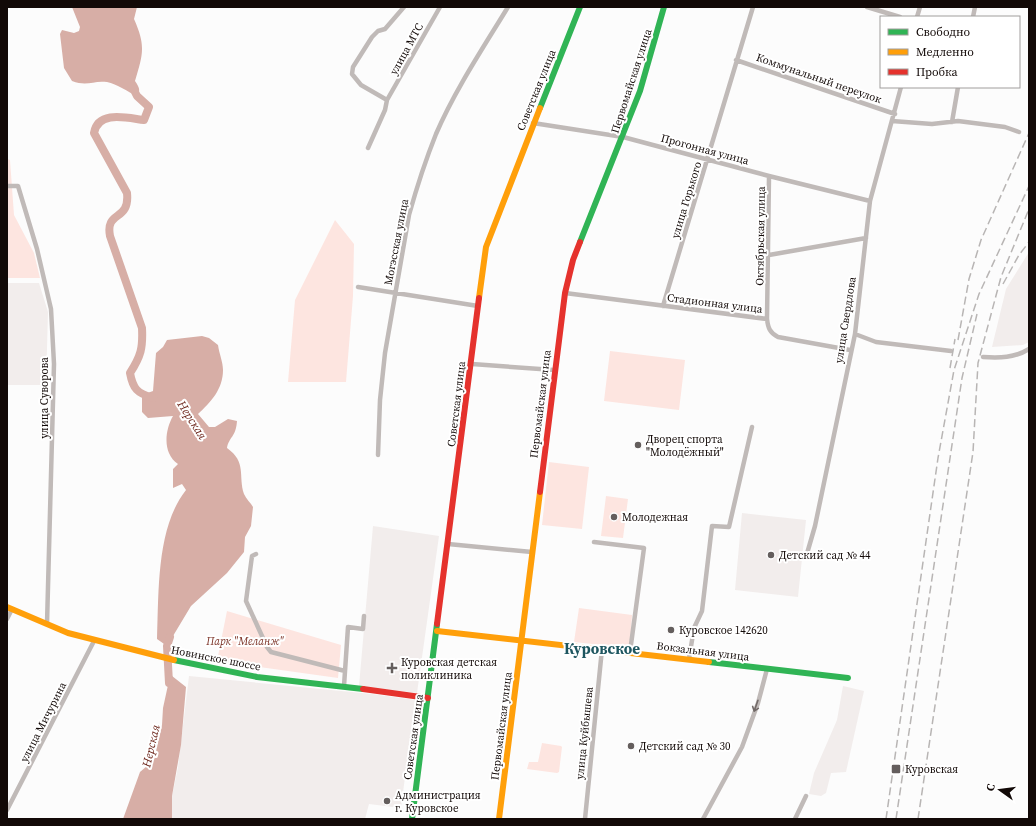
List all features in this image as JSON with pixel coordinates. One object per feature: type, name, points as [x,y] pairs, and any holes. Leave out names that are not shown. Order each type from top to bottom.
[{"type":"street","points":[[387,100],[362,85],[352,74],[353,67],[372,37],[378,31],[385,29],[404,7]]},
{"type":"street","name":"улица МТС","points":[[368,148],[385,110],[387,100],[440,7]]},
{"type":"street","name":"Могэсская улица","points":[[378,455],[380,400],[385,353],[409,216],[435,136],[465,79],[508,7]]},
{"type":"street","name":"Советская улица","points":[[412,819],[486,247],[498,211],[580,7]]},
{"type":"street","name":"Первомайская улица","points":[[499,819],[554,370],[565,293],[573,260],[640,91],[664,7]]},
{"type":"street","name":"улица Горького","points":[[663,306],[753,7]]},
{"type":"street","points":[[867,7],[897,16]]},
{"type":"street","name":"Коммунальный переулок","points":[[736,60],[895,114]]},
{"type":"street","name":"улица Свердлова","points":[[806,557],[815,526],[854,334],[870,201],[895,114],[901,88]]},
{"type":"street","points":[[952,122],[958,88]]},
{"type":"street","points":[[892,121],[932,124],[958,121],[1005,127],[1019,132]]},
{"type":"street","name":"Прогонная улица","points":[[533,123],[623,137],[870,201]]},
{"type":"street","name":"Октябрьская улица","points":[[767,319],[769,176]]},
{"type":"street","name":"улица Суворова","points":[[7,186],[18,186],[37,249],[52,310],[54,379],[47,624]]},
{"type":"street","points":[[769,256],[866,238]]},
{"type":"street","points":[[358,287],[478,306]]},
{"type":"street","name":"Стадионная улица","points":[[565,293],[767,319],[768,328],[773,335],[778,337],[850,350]]},
{"type":"street","points":[[854,334],[876,342],[951,351]]},
{"type":"street","points":[[983,357],[1007,357],[1022,354],[1029,349]]},
{"type":"street","points":[[472,364],[554,370]]},
{"type":"street","points":[[689,659],[694,628],[702,611],[712,526],[729,527],[752,427]]},
{"type":"street","points":[[594,542],[644,548],[630,652]]},
{"type":"street","points":[[448,544],[532,552]]},
{"type":"street","points":[[256,554],[252,556],[246,601],[267,647],[271,652],[345,671]]},
{"type":"street","points":[[7,619],[9,608]]},
{"type":"street","name":"Новинское шоссе","points":[[9,608],[94,641],[190,663],[257,677],[344,686],[428,698]]},
{"type":"street","points":[[344,686],[348,627],[362,629],[364,616]]},
{"type":"street","name":"Вокзальная улица","points":[[437,631],[848,678]]},
{"type":"street","name":"улица Мичурина","points":[[7,810],[94,641]]},
{"type":"street","name":"улица Куйбышева","points":[[585,819],[602,649]]},
{"type":"street","points":[[703,819],[742,747],[758,703],[767,669]]},
{"type":"street","points":[[795,819],[806,796]]},
{"type":"shaded area","points":[[1029,252],[1029,342],[1023,345],[992,347],[1006,289]]},
{"type":"shaded area","points":[[7,283],[39,283],[48,312],[46,385],[7,385]]},
{"type":"shaded area","name":"Детский сад № 44","points":[[742,513],[806,520],[798,597],[735,590]]},
{"type":"shaded area","points":[[373,526],[439,536],[417,693],[359,686]]},
{"type":"shaded area","points":[[189,676],[372,694],[415,700],[401,808],[369,804],[365,819],[172,819],[172,796],[178,767]]},
{"type":"shaded area","points":[[843,686],[864,691],[846,772],[831,773],[826,793],[821,796],[809,794],[814,773],[837,720]]},
{"type":"green space","points":[[7,159],[10,160],[14,215],[34,253],[40,278],[7,278]]},
{"type":"green space","points":[[335,220],[354,244],[353,296],[346,382],[288,382],[295,300]]},
{"type":"green space","points":[[610,351],[685,360],[679,410],[604,401]]},
{"type":"green space","points":[[549,462],[589,467],[582,529],[542,525]]},
{"type":"green space","name":"Молодежная","points":[[606,496],[628,499],[623,538],[601,536]]},
{"type":"green space","points":[[579,608],[632,615],[630,648],[574,642]]},
{"type":"green space","name":"Парк \"Меланж\"","points":[[227,611],[341,645],[338,678],[217,661]]},
{"type":"green space","points":[[542,743],[562,747],[559,772],[527,769],[529,762],[538,762]]},
{"type":"water","points":[[72,7],[137,7],[134,19],[142,43],[142,50],[135,81],[139,88],[137,96],[119,86],[107,82],[78,83],[72,81],[64,68],[60,34],[62,30],[74,33],[79,31],[80,27]]},
{"type":"water","points":[[202,336],[209,338],[218,345],[223,370],[219,389],[212,400],[198,414],[209,427],[215,427],[228,419],[237,421],[234,434],[229,441],[227,448],[233,453],[240,464],[244,494],[253,507],[251,526],[245,537],[244,552],[227,573],[191,606],[167,646],[157,639],[161,561],[169,523],[176,505],[186,490],[182,484],[173,488],[173,469],[178,464],[169,454],[166,441],[168,428],[173,416],[148,418],[142,412],[142,395],[153,391],[156,353],[163,347],[167,340]]},
{"type":"water","points":[[167,672],[186,687],[181,745],[172,796],[172,819],[123,819],[140,772],[154,760],[162,725],[163,708],[168,685]]},
{"type":"waterway","name":"Нерская","points":[[132,86],[137,96],[149,107],[144,120],[122,117],[107,118],[101,121],[94,133],[127,193],[125,208],[111,222],[109,228],[110,236],[142,328],[140,352],[137,362],[130,373],[131,378],[134,387],[139,392],[153,398]]},
{"type":"waterway","name":"Нерская","points":[[169,683],[167,646],[170,637]]},
{"type":"railway","points":[[958,340],[969,279],[981,240],[1029,133]]},
{"type":"railway","points":[[886,819],[938,458],[954,370],[979,294],[1029,186]]},
{"type":"railway","points":[[918,819],[973,452],[978,363],[1001,277],[1029,209]]},
{"type":"railway","points":[[1003,284],[1019,255],[1029,242]]},
{"type":"railway","points":[[896,819],[962,378],[977,314]]},
{"type":"railway","points":[[950,368],[955,339]]},
{"type":"traffic: fast","points":[[540,108],[580,7]]},
{"type":"traffic: fast","points":[[580,242],[640,91],[664,7]]},
{"type":"traffic: fast","points":[[412,819],[437,624]]},
{"type":"traffic: fast","points":[[174,660],[257,677],[363,689]]},
{"type":"traffic: fast","points":[[709,662],[848,678]]},
{"type":"traffic: slow","points":[[479,298],[486,247],[540,108]]},
{"type":"traffic: slow","points":[[499,819],[540,492]]},
{"type":"traffic: slow","points":[[7,607],[68,633],[174,660]]},
{"type":"traffic: slow","points":[[437,631],[709,662]]},
{"type":"traffic: jam","points":[[540,492],[565,293],[573,260],[580,242]]},
{"type":"traffic: jam","points":[[437,624],[479,298]]},
{"type":"traffic: jam","points":[[363,689],[428,698]]},
{"type":"place","name":"Дворец спорта \"Молодёжный\"","points":[[638,445]]},
{"type":"place","name":"Молодежная","points":[[614,517]]},
{"type":"place","name":"Детский сад № 44","points":[[771,555]]},
{"type":"place","name":"Куровское 142620","points":[[671,630]]},
{"type":"place","name":"Куровская детская поликлиника","points":[[392,668]]},
{"type":"place","name":"Детский сад № 30","points":[[631,746]]},
{"type":"place","name":"Куровская","points":[[896,769]]},
{"type":"place","name":"Администрация г. Куровское","points":[[387,801]]},
{"type":"district","name":"Куровское","points":[[602,649]]}]
